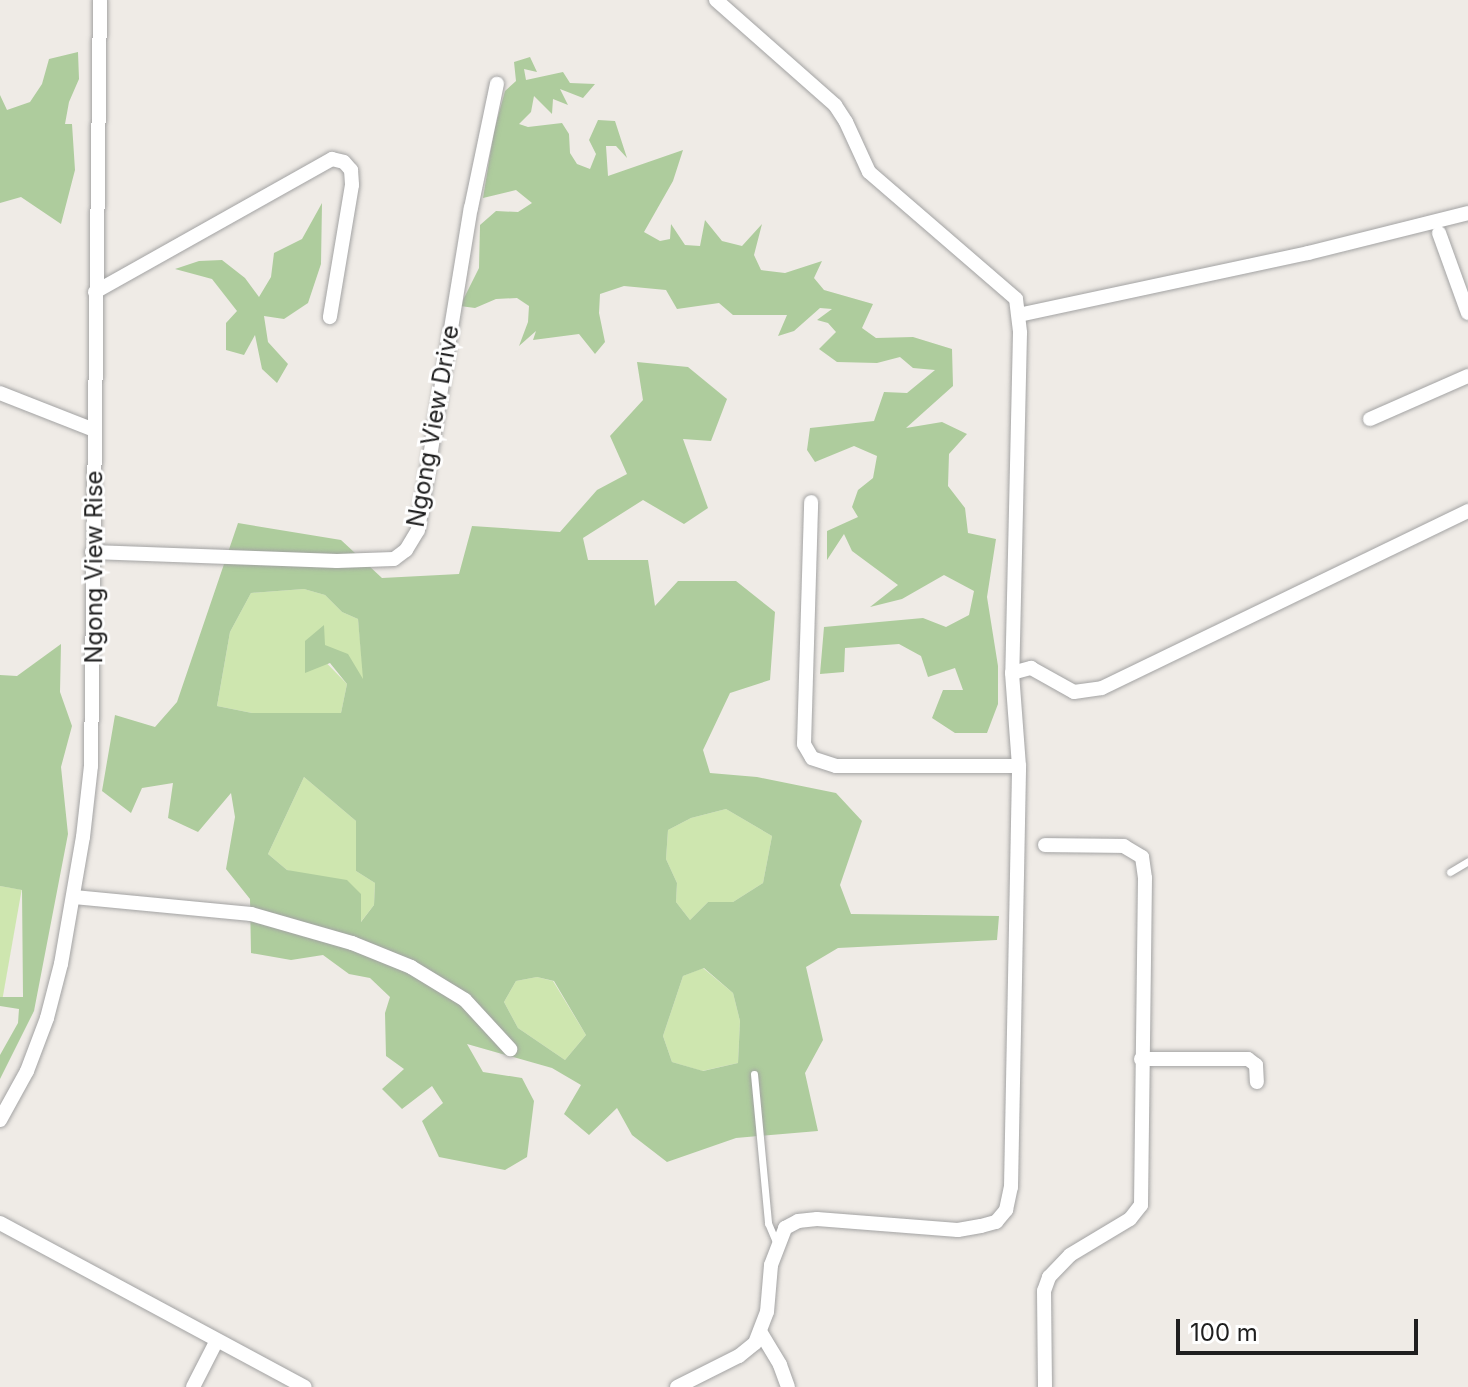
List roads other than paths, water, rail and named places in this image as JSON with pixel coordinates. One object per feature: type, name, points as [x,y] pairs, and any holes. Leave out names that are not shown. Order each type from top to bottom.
[{"type":"street","name":"Ngong View Rise","points":[[0,1120],[27,1071],[47,1018],[74,897],[91,766],[100,0]]},
{"type":"street","points":[[677,1387],[739,1356],[761,1333],[777,1244],[785,1228],[798,1221],[840,1220],[958,1230],[996,1222],[1006,1210],[1011,1187],[1019,766],[1012,673],[1019,315],[1016,299],[869,172],[835,105],[716,0]]},
{"type":"street","name":"Ngong View Drive","points":[[92,552],[337,561],[394,559],[406,550],[418,530],[466,239],[497,84]]},
{"type":"street","points":[[95,292],[332,159],[344,162],[351,170],[352,185],[330,317]]},
{"type":"street","points":[[1019,315],[1308,253],[1468,213]]},
{"type":"street","points":[[1439,233],[1468,313]]},
{"type":"street","points":[[1370,419],[1468,376]]},
{"type":"street","points":[[0,393],[94,430]]},
{"type":"street","points":[[811,502],[804,744],[812,758],[836,766],[1019,766]]},
{"type":"street","points":[[1012,673],[1031,668],[1074,692],[1102,688],[1468,511]]},
{"type":"street","points":[[1045,845],[1124,846],[1142,857],[1145,878],[1141,1205],[1130,1219],[1064,1260],[1049,1277],[1044,1291],[1045,1387]]},
{"type":"street","points":[[74,897],[251,914],[352,943],[411,967],[465,1000],[510,1049]]},
{"type":"street","points":[[1141,1059],[1248,1059],[1256,1065],[1257,1082]]},
{"type":"street","points":[[0,1223],[216,1342],[305,1387]]},
{"type":"street","points":[[761,1333],[780,1365],[788,1387]]},
{"type":"street","points":[[193,1387],[216,1342]]},
{"type":"lane","points":[[1450,872],[1468,861]]},
{"type":"lane","points":[[754,1074],[768,1223],[777,1244]]}]
